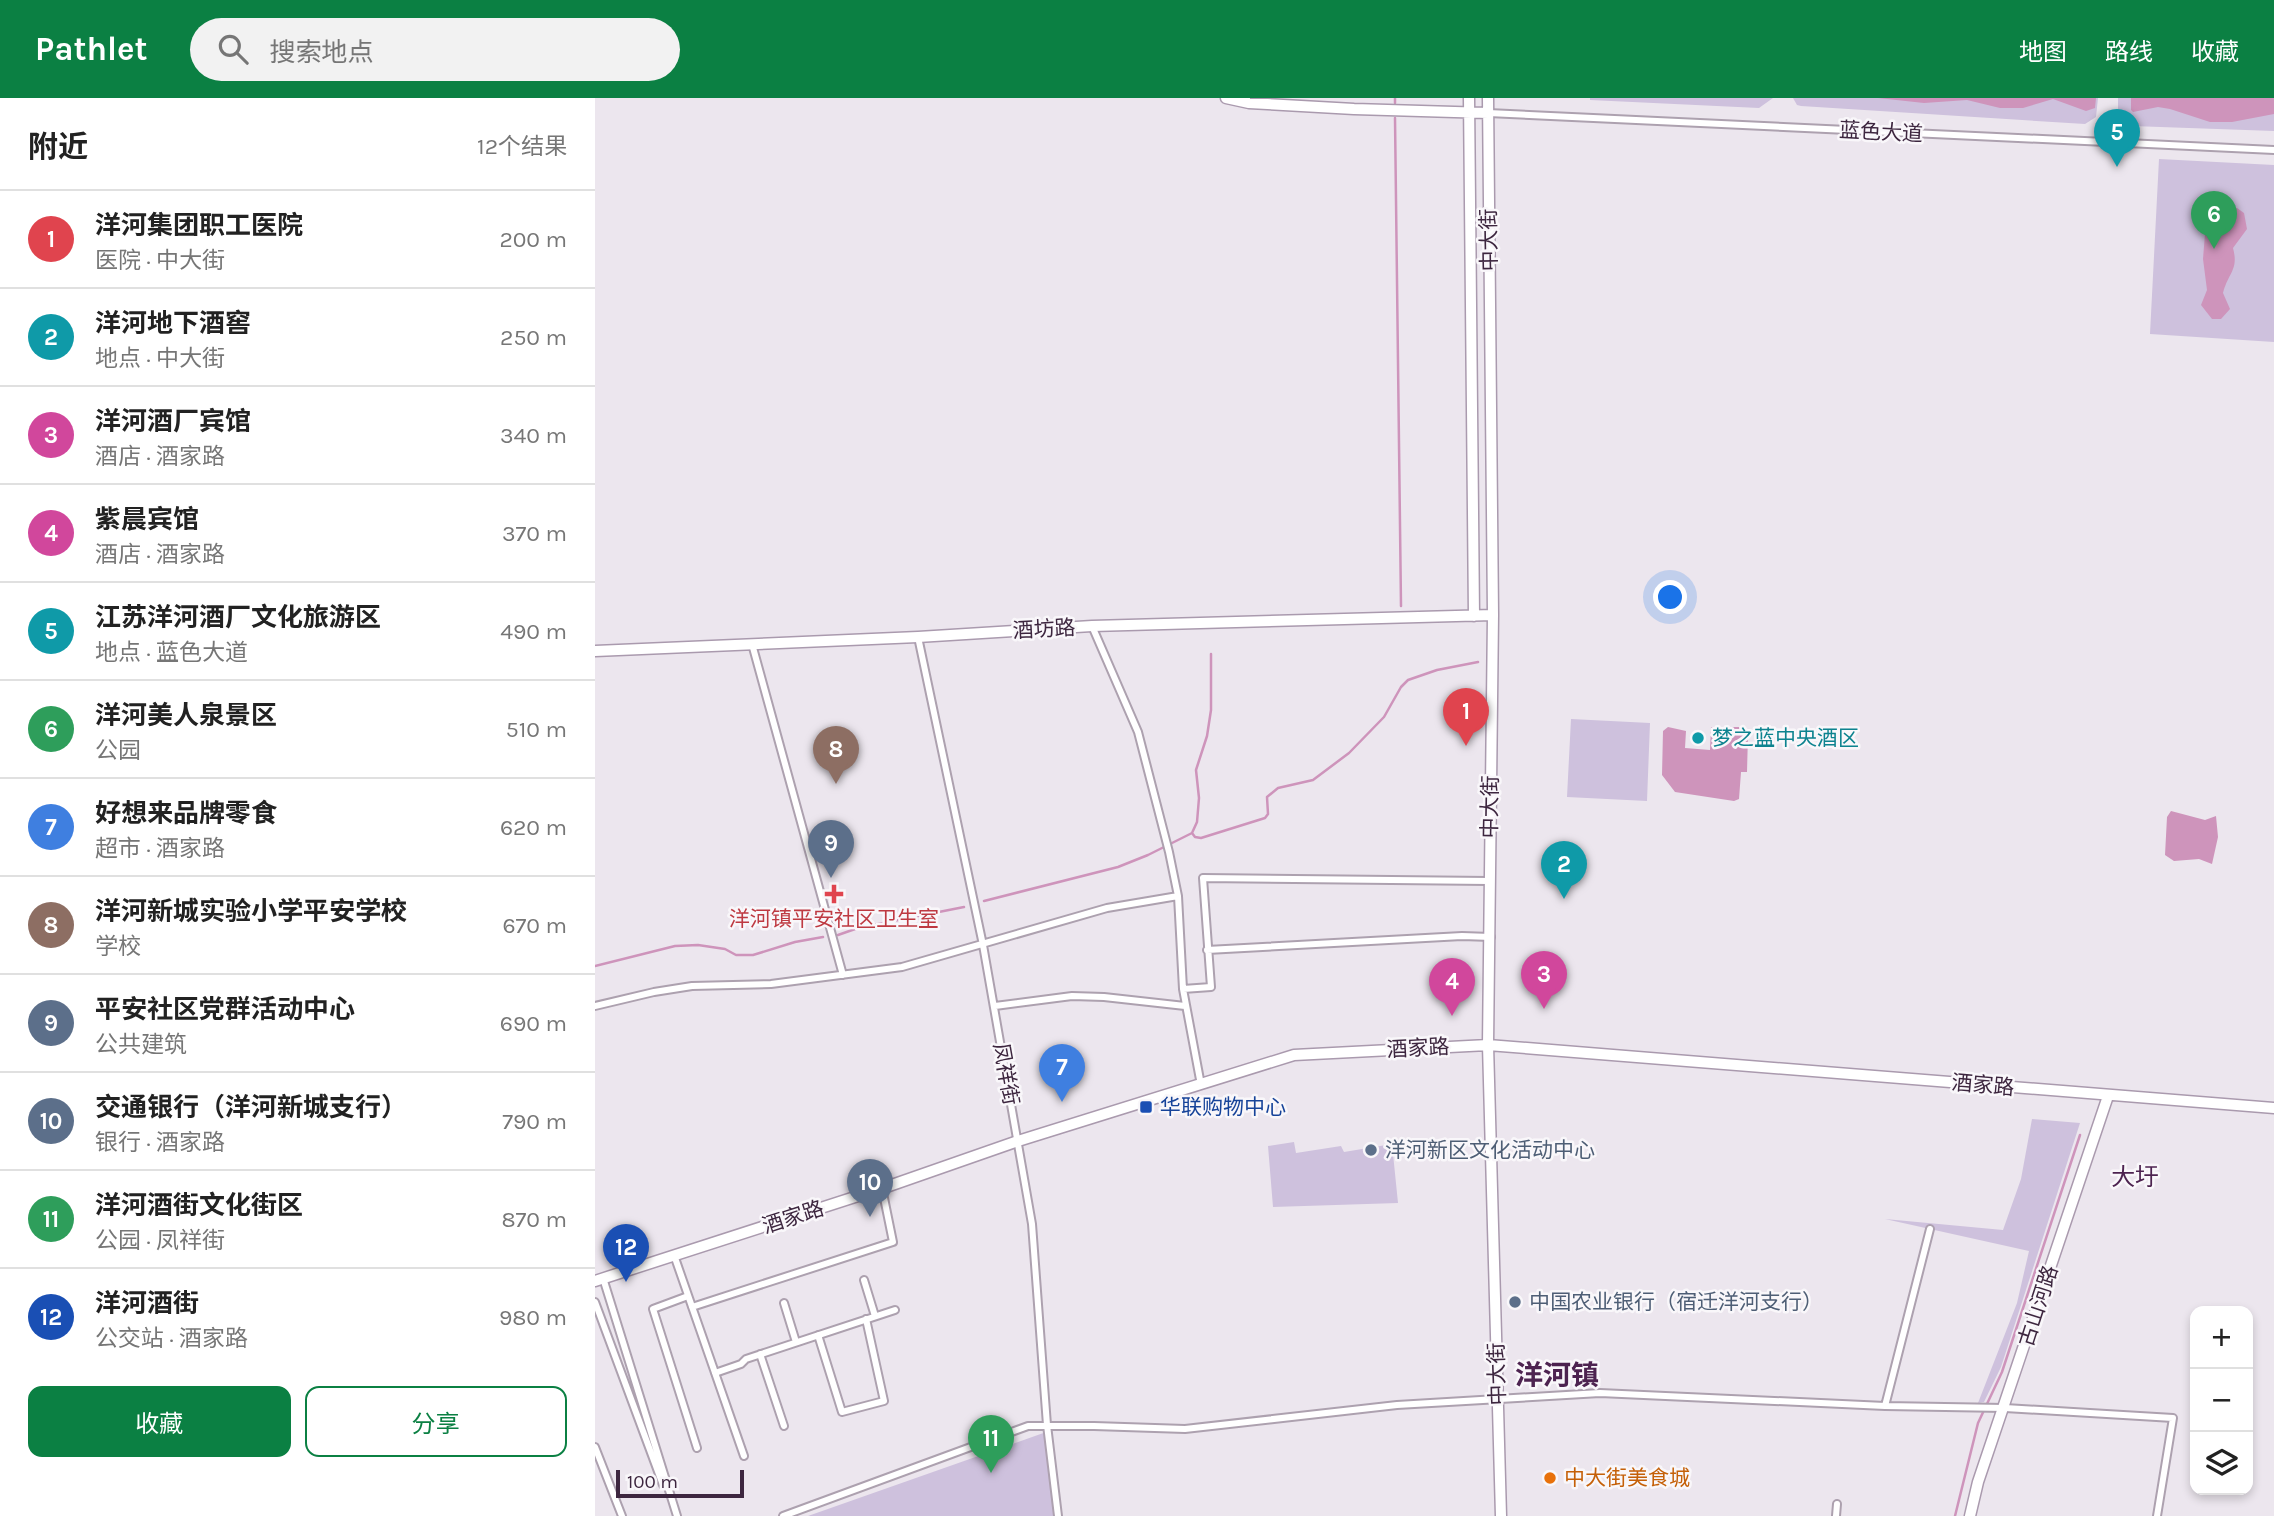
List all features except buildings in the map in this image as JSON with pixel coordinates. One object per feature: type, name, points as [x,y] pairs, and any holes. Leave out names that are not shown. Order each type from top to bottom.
[{"type":"street","points":[[1226,98],[1249,103],[1488,113]]},
{"type":"street","name":"中大街","points":[[1469,98],[1474,616]]},
{"type":"street","name":"中大街","points":[[1488,98],[1493,615],[1488,1045],[1501,1516]]},
{"type":"street","name":"蓝色大道","points":[[1488,113],[2274,150]]},
{"type":"street","name":"酒坊路","points":[[595,651],[918,637],[1092,626],[1493,615]]},
{"type":"street","points":[[1092,626],[1138,732],[1169,852],[1178,896],[1185,1006],[1201,1085]]},
{"type":"street","name":"凤祥街","points":[[918,637],[983,944],[1032,1224],[1047,1425],[1058,1516]]},
{"type":"street","points":[[752,644],[843,975]]},
{"type":"street","points":[[1183,989],[1210,987],[1203,878],[1489,881]]},
{"type":"street","points":[[595,1006],[692,986],[771,984],[902,967],[1107,908],[1178,896]]},
{"type":"street","points":[[1207,950],[1462,936],[1490,937]]},
{"type":"street","points":[[995,1006],[1072,996],[1185,1006]]},
{"type":"street","name":"酒家路","points":[[599,1279],[1018,1141],[1294,1055],[1488,1045],[2274,1108]]},
{"type":"street","name":"古山河路","points":[[1970,1516],[2000,1408],[2109,1096]]},
{"type":"street","points":[[692,1307],[893,1242],[882,1188]]},
{"type":"street","points":[[1885,1406],[1930,1229]]},
{"type":"street","points":[[674,1255],[744,1456]]},
{"type":"street","points":[[599,1279],[676,1516]]},
{"type":"street","points":[[864,1280],[875,1316]]},
{"type":"street","points":[[688,1296],[653,1309],[697,1448]]},
{"type":"street","points":[[595,1302],[676,1516]]},
{"type":"street","points":[[784,1303],[796,1342]]},
{"type":"street","points":[[715,1373],[760,1354],[895,1310]]},
{"type":"street","points":[[818,1335],[842,1412],[884,1401],[866,1319]]},
{"type":"street","points":[[760,1354],[784,1426]]},
{"type":"street","points":[[783,1516],[1027,1426],[1185,1429],[1265,1422],[1322,1412],[1600,1393],[1885,1406],[1980,1407],[2173,1418],[2157,1516]]},
{"type":"street","points":[[595,1447],[622,1516]]},
{"type":"street","points":[[1836,1516],[1837,1504]]},
{"type":"shaded area","points":[[1590,98],[1773,98],[1759,108]]},
{"type":"shaded area","points":[[1793,98],[2098,98],[2096,117],[2085,124],[1801,106],[1797,105]]},
{"type":"shaded area","points":[[1878,98],[2096,98],[2095,108],[2086,111],[2053,99],[2023,108],[2000,108],[1967,100],[1924,103]]},
{"type":"shaded area","points":[[2118,98],[2274,98],[2274,131],[2132,126],[2118,115]]},
{"type":"shaded area","points":[[2131,98],[2274,98],[2274,114],[2232,122],[2210,122],[2158,107],[2133,112]]},
{"type":"shaded area","points":[[2159,159],[2274,165],[2274,342],[2150,334]]},
{"type":"shaded area","points":[[2237,208],[2244,213],[2247,229],[2233,248],[2234,267],[2223,293],[2230,309],[2221,319],[2212,319],[2201,305],[2207,290],[2203,259],[2206,221],[2209,213],[2216,209]]},
{"type":"shaded area","points":[[1571,719],[1650,723],[1647,801],[1567,797]]},
{"type":"shaded area","points":[[1668,727],[1686,731],[1685,748],[1710,750],[1711,727],[1743,727],[1748,735],[1747,772],[1741,772],[1739,799],[1734,801],[1675,792],[1662,775],[1663,731]]},
{"type":"shaded area","points":[[2171,811],[2205,820],[2216,816],[2218,837],[2212,864],[2199,859],[2174,861],[2165,855],[2167,817]]},
{"type":"shaded area","points":[[2032,1119],[2080,1123],[2001,1367],[1984,1402],[1978,1403],[2017,1303],[2029,1251],[1885,1219],[2003,1230],[2021,1179]]},
{"type":"shaded area","points":[[1294,1142],[1296,1153],[1341,1146],[1344,1152],[1392,1144],[1398,1203],[1273,1207],[1268,1146]]},
{"type":"shaded area","points":[[1049,1431],[1058,1516],[808,1516]]},
{"type":"waterway","points":[[1395,98],[1395,103]]},
{"type":"waterway","points":[[1395,118],[1401,606]]},
{"type":"waterway","points":[[984,901],[1118,867],[1192,833],[1197,822],[1199,798],[1196,770],[1207,736],[1211,710],[1211,654]]},
{"type":"waterway","points":[[1192,833],[1201,838],[1265,818],[1268,814],[1267,797],[1278,788],[1313,780],[1349,753],[1384,717],[1408,680],[1437,670],[1478,662]]},
{"type":"waterway","points":[[838,935],[858,928],[964,907]]},
{"type":"waterway","points":[[595,966],[675,946],[698,945],[725,949],[736,955],[753,955],[795,942],[823,937]]},
{"type":"waterway","points":[[1955,1516],[1978,1423],[2002,1372],[2080,1135]]},
{"type":"place","name":"江苏洋河酒厂文化旅游区","points":[[2117,167]]},
{"type":"place","name":"洋河美人泉景区","points":[[2214,249]]},
{"type":"place","name":"梦之蓝中央酒区","points":[[1698,738]]},
{"type":"place","name":"洋河集团职工医院","points":[[1466,746]]},
{"type":"place","name":"洋河新城实验小学平安学校","points":[[836,784]]},
{"type":"place","name":"平安社区党群活动中心","points":[[831,878]]},
{"type":"place","name":"洋河镇平安社区卫生室","points":[[834,894]]},
{"type":"place","name":"洋河地下酒窖","points":[[1564,899]]},
{"type":"place","name":"洋河酒厂宾馆","points":[[1544,1009]]},
{"type":"place","name":"紫晨宾馆","points":[[1452,1016]]},
{"type":"place","name":"好想来品牌零食","points":[[1062,1102]]},
{"type":"place","name":"华联购物中心","points":[[1146,1107]]},
{"type":"place","name":"洋河新区文化活动中心","points":[[1371,1150]]},
{"type":"place","name":"交通银行（洋河新城支行）","points":[[870,1217]]},
{"type":"place","name":"洋河酒街","points":[[626,1282]]},
{"type":"place","name":"中国农业银行（宿迁洋河支行）","points":[[1515,1302]]},
{"type":"place","name":"洋河酒街文化街区","points":[[991,1473]]},
{"type":"place","name":"中大街美食城","points":[[1550,1478]]},
{"type":"district","name":"大圩","points":[[2135,1177]]},
{"type":"district","name":"洋河镇","points":[[1557,1375]]}]
